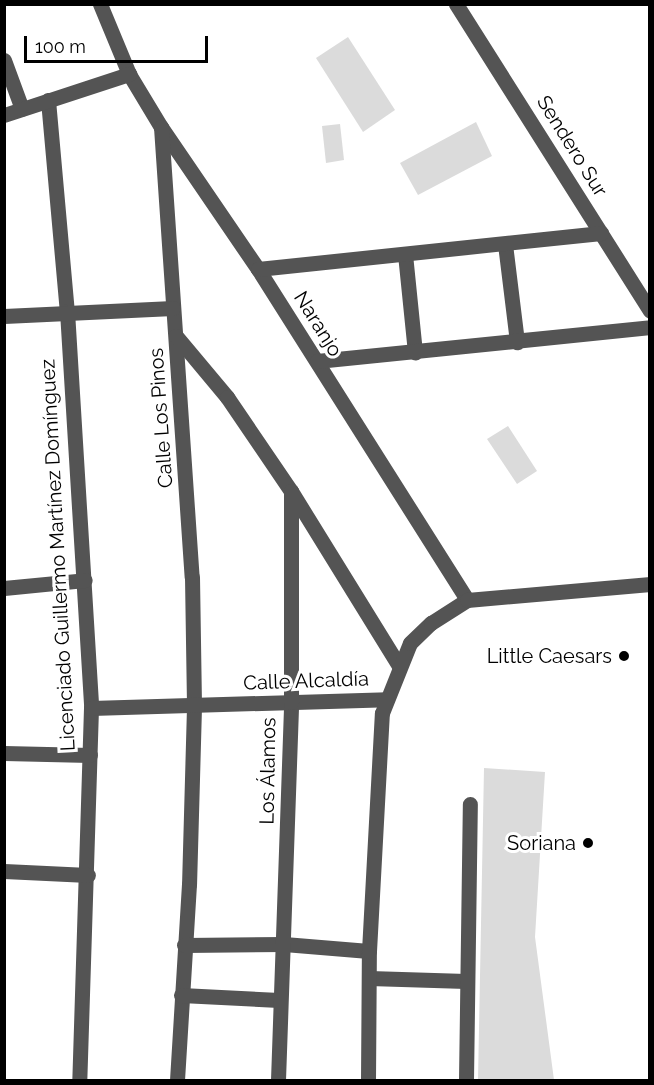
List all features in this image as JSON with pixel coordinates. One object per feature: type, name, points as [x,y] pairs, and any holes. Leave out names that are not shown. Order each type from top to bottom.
[{"type":"street","name":"Sendero Sur","points":[[456,4],[650,311]]},
{"type":"street","name":"Naranjo","points":[[105,5],[129,74],[161,127],[258,269],[467,600]]},
{"type":"street","points":[[4,60],[22,109]]},
{"type":"street","points":[[4,115],[129,74]]},
{"type":"street","name":"Licenciado Guillermo Martínez Domínguez","points":[[48,100],[67,311],[85,580],[90,708],[88,875],[80,1080]]},
{"type":"street","name":"Calle Los Pinos","points":[[161,127],[192,577],[194,707],[177,1080]]},
{"type":"street","points":[[258,269],[601,233]]},
{"type":"street","points":[[505,244],[517,342]]},
{"type":"street","points":[[405,254],[415,352]]},
{"type":"street","points":[[4,316],[67,311],[172,308]]},
{"type":"street","points":[[317,362],[650,327]]},
{"type":"street","points":[[176,336],[227,397],[291,491],[399,666]]},
{"type":"street","name":"Los Álamos","points":[[278,1080],[291,702],[291,491]]},
{"type":"street","points":[[4,588],[85,580]]},
{"type":"street","name":"Calle Alcaldía","points":[[90,708],[194,707],[387,699],[410,643],[431,623],[467,600],[650,584]]},
{"type":"street","points":[[369,1080],[369,951],[381,735],[387,699]]},
{"type":"street","points":[[4,753],[90,755]]},
{"type":"street","points":[[466,1080],[470,804]]},
{"type":"street","points":[[4,872],[88,875]]},
{"type":"street","points":[[184,945],[284,944],[369,951]]},
{"type":"street","points":[[369,978],[466,981]]},
{"type":"street","points":[[181,996],[279,1000]]},
{"type":"shaded area","points":[[348,37],[395,110],[363,132],[316,58]]},
{"type":"shaded area","points":[[476,122],[492,156],[418,195],[400,163]]},
{"type":"shaded area","points":[[340,124],[344,160],[326,163],[322,126]]},
{"type":"shaded area","points":[[508,426],[537,471],[517,484],[487,439]]},
{"type":"shaded area","points":[[484,768],[545,772],[535,937],[554,1080],[478,1080]]},
{"type":"place","name":"Little Caesars","points":[[624,656]]},
{"type":"place","name":"Soriana","points":[[588,843]]}]
